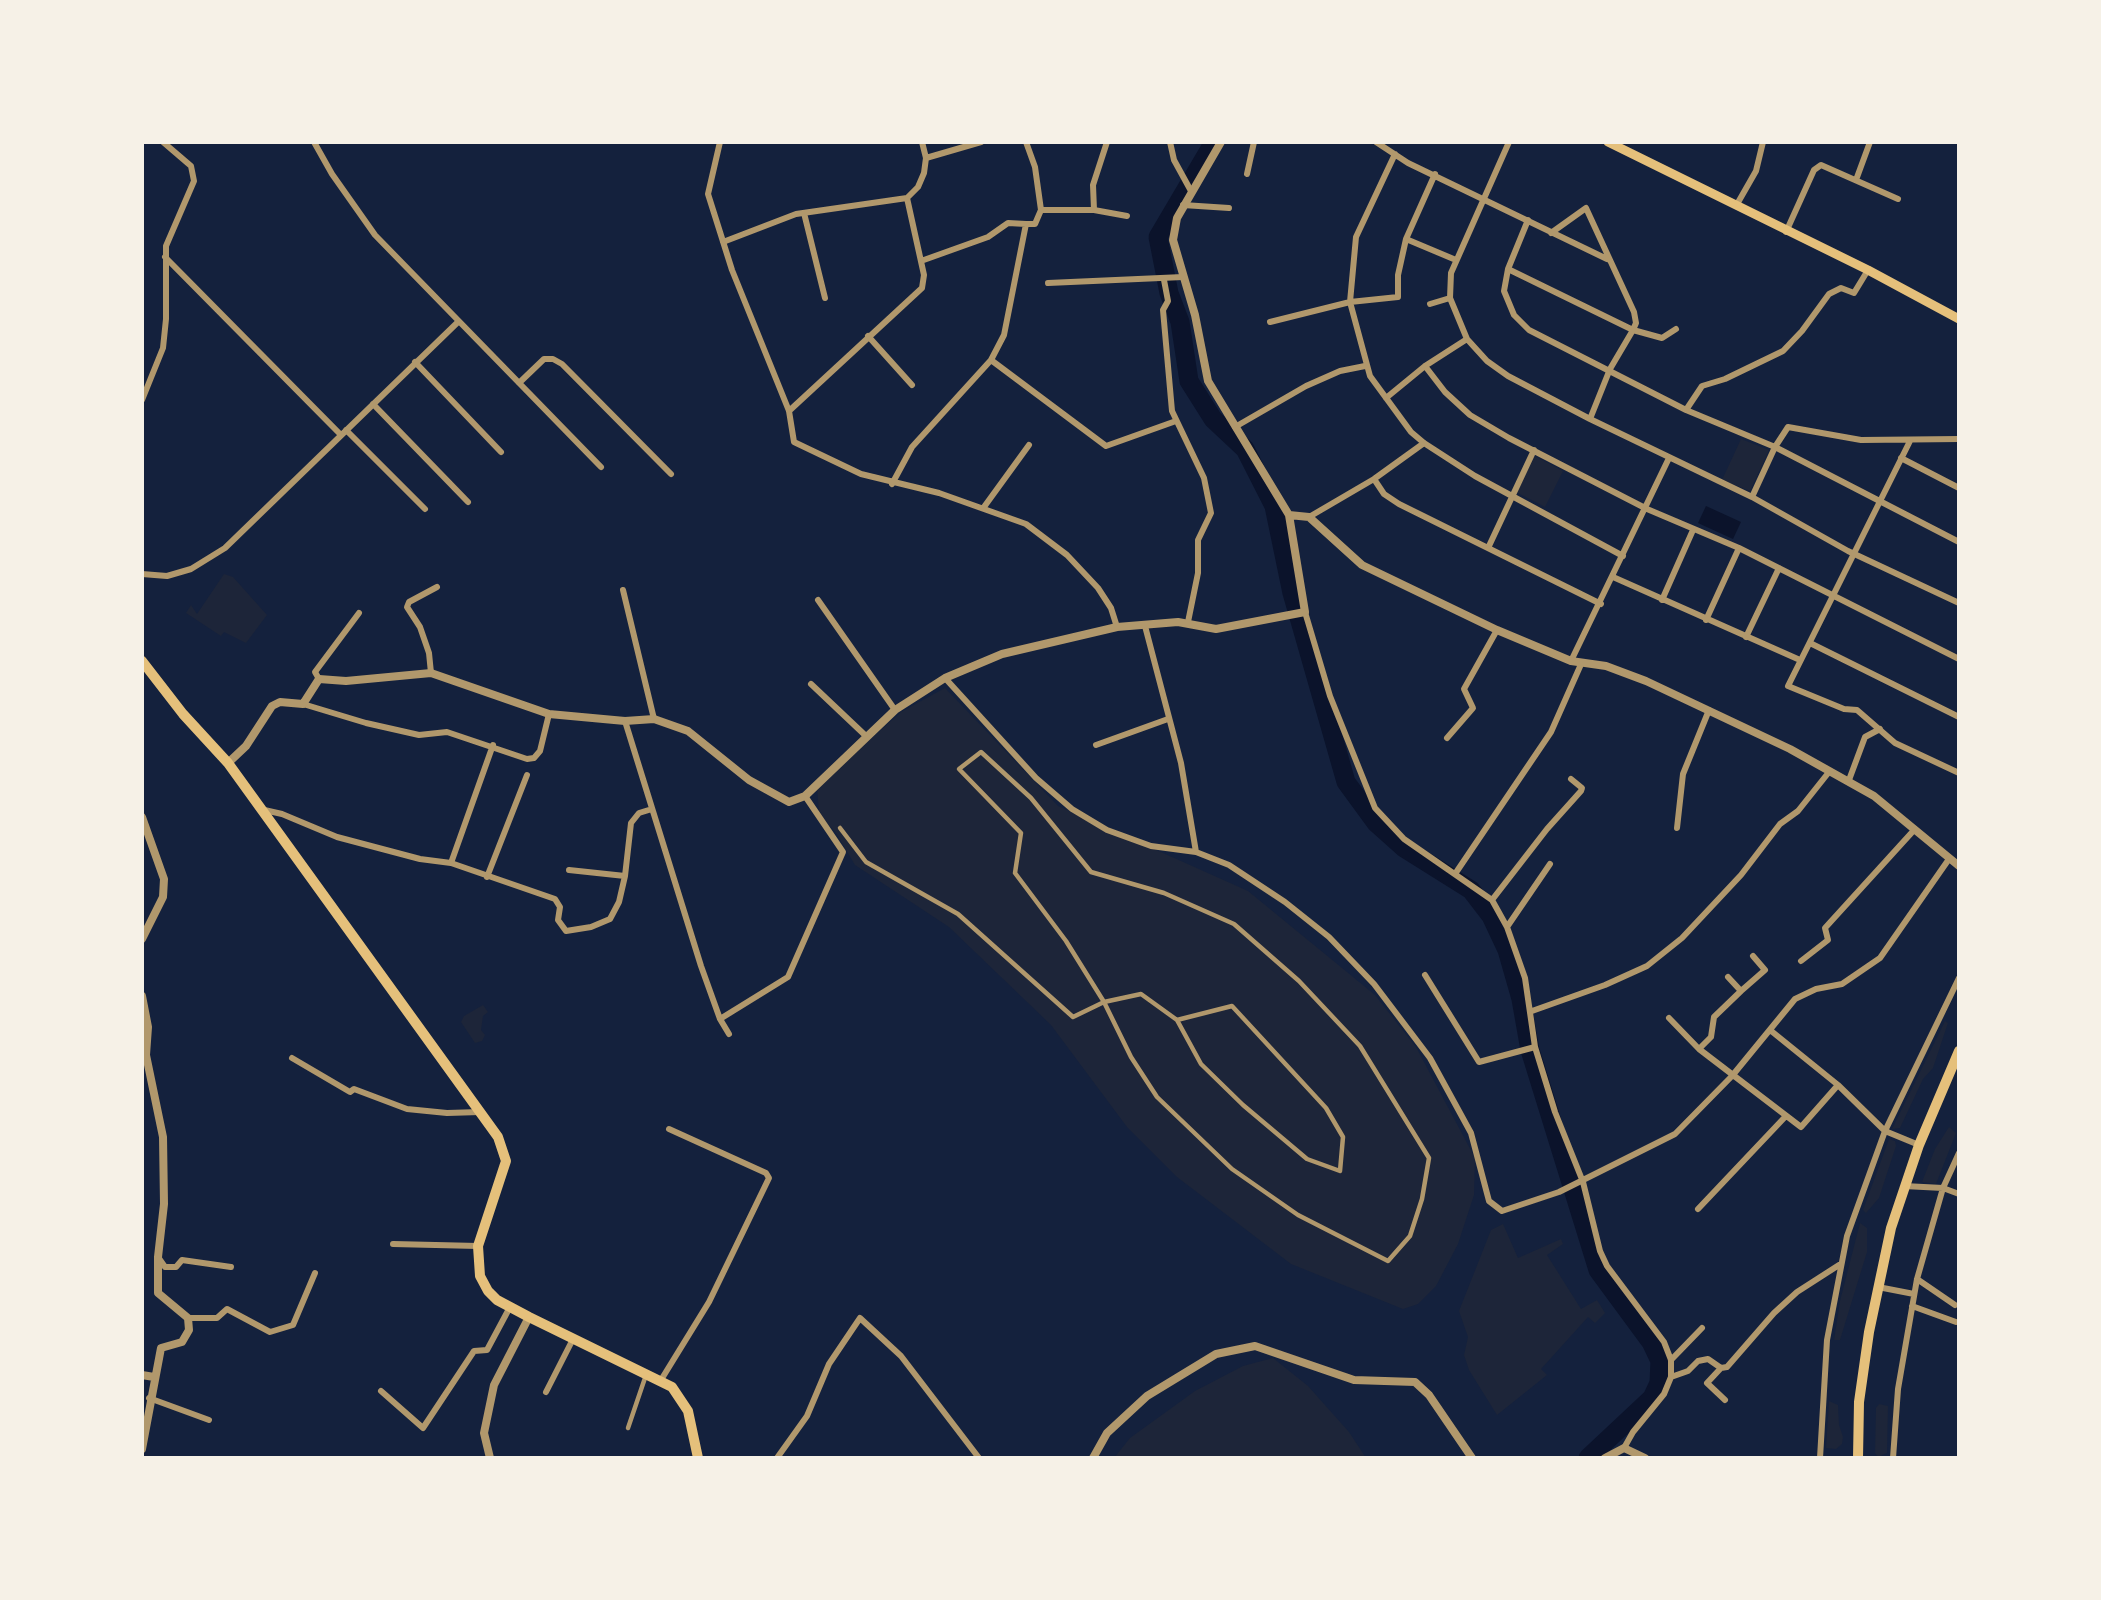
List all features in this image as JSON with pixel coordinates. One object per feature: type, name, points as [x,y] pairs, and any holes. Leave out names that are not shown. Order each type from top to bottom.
[{"type":"highway","points":[[1858,1458],[1860,1402],[1877,1287],[1904,1186],[1959,1051]]},
{"type":"main road","points":[[1608,142],[1958,317]]},
{"type":"main road","points":[[142,661],[228,763],[258,808],[482,1112],[504,1149],[506,1161],[478,1246],[478,1264],[484,1284],[497,1300],[672,1387],[684,1402],[698,1458]]},
{"type":"street","points":[[142,400],[163,348],[166,320],[166,246],[195,176],[191,166],[163,142]]},
{"type":"street","points":[[314,142],[361,218],[458,322],[601,467]]},
{"type":"street","points":[[720,142],[708,194],[723,242],[789,411],[794,442],[861,474],[892,484],[939,493],[1026,524],[1067,555],[1098,588],[1111,608],[1118,627]]},
{"type":"street","points":[[723,242],[804,213],[906,198],[922,180],[926,158],[922,142]]},
{"type":"street","points":[[926,158],[981,142]]},
{"type":"street","points":[[921,261],[988,237],[1008,223],[1035,224],[1041,210],[1035,167],[1026,142]]},
{"type":"street","points":[[1094,210],[1093,185],[1107,142]]},
{"type":"street","points":[[1170,142],[1174,160],[1188,188]]},
{"type":"street","points":[[1221,142],[1188,188],[1173,229],[1208,381],[1289,515],[1305,612],[1330,696],[1375,808],[1404,839],[1492,900],[1507,927],[1525,978],[1532,1011],[1535,1046],[1555,1112],[1583,1182],[1600,1251],[1607,1266],[1664,1342],[1671,1360],[1671,1377],[1664,1394],[1633,1432],[1624,1448],[1605,1458]]},
{"type":"street","points":[[1247,174],[1254,142]]},
{"type":"street","points":[[1376,142],[1395,155],[1607,259]]},
{"type":"street","points":[[1509,142],[1451,274],[1450,298],[1467,340],[1486,361],[1508,376],[1590,419],[1752,498],[1856,555],[1959,603]]},
{"type":"street","points":[[1736,206],[1756,171],[1763,142]]},
{"type":"street","points":[[1856,180],[1870,142]]},
{"type":"street","points":[[1395,155],[1356,237],[1350,302],[1365,366],[1411,432],[1424,443],[1475,476],[1623,555]]},
{"type":"street","points":[[1786,232],[1817,167],[1825,166],[1898,199]]},
{"type":"street","points":[[1270,322],[1350,302],[1398,297],[1398,275],[1406,239],[1435,174]]},
{"type":"street","points":[[789,411],[922,288],[924,275],[906,198]]},
{"type":"street","points":[[1183,205],[1228,208]]},
{"type":"street","points":[[1551,233],[1586,208],[1604,244],[1607,259],[1634,312],[1636,323],[1610,369],[1590,419]]},
{"type":"street","points":[[1041,210],[1094,210],[1127,216]]},
{"type":"street","points":[[804,213],[825,298]]},
{"type":"street","points":[[1528,220],[1508,270],[1503,291],[1514,315],[1529,330],[1686,410],[1775,447],[1959,542]]},
{"type":"street","points":[[892,484],[912,447],[990,360],[1004,335],[1026,224]]},
{"type":"street","points":[[1406,239],[1456,260]]},
{"type":"street","points":[[165,257],[425,509]]},
{"type":"street","points":[[1508,270],[1633,330],[1662,338],[1676,329]]},
{"type":"street","points":[[1686,410],[1702,386],[1725,379],[1783,351],[1802,331],[1829,294],[1841,288],[1854,293],[1868,270]]},
{"type":"street","points":[[1048,283],[1183,277]]},
{"type":"street","points":[[1168,279],[1168,301],[1163,310],[1176,421],[1204,478],[1211,513],[1198,540],[1198,573],[1188,622]]},
{"type":"street","points":[[1430,304],[1450,298]]},
{"type":"street","points":[[142,574],[167,576],[191,569],[211,558],[458,322]]},
{"type":"street","points":[[868,336],[912,385]]},
{"type":"street","points":[[1386,398],[1425,366],[1467,340]]},
{"type":"street","points":[[519,383],[544,359],[553,359],[562,364],[671,474]]},
{"type":"street","points":[[990,360],[1106,446],[1176,421]]},
{"type":"street","points":[[415,362],[501,452]]},
{"type":"street","points":[[1235,427],[1306,386],[1340,371],[1365,366]]},
{"type":"street","points":[[1425,366],[1445,392],[1469,415],[1647,509],[1739,548],[1959,659]]},
{"type":"street","points":[[373,404],[468,502]]},
{"type":"street","points":[[1752,498],[1775,447],[1788,428],[1861,440],[1959,439]]},
{"type":"street","points":[[1910,441],[1879,500],[1856,555],[1800,660],[1789,688],[1844,709],[1857,710],[1895,743],[1959,773]]},
{"type":"street","points":[[1289,515],[1310,517],[1374,479],[1424,443]]},
{"type":"street","points":[[984,507],[1029,444]]},
{"type":"street","points":[[1489,546],[1534,450]]},
{"type":"street","points":[[1571,660],[1601,604],[1669,458]]},
{"type":"street","points":[[1901,458],[1959,488]]},
{"type":"street","points":[[1374,479],[1384,494],[1399,504],[1489,546],[1601,604]]},
{"type":"street","points":[[1310,517],[1362,565],[1497,630],[1571,660],[1606,666],[1646,681],[1849,780],[1959,866]]},
{"type":"street","points":[[1662,600],[1693,530]]},
{"type":"street","points":[[1706,620],[1739,548]]},
{"type":"street","points":[[1746,637],[1779,568]]},
{"type":"street","points":[[1613,577],[1800,660]]},
{"type":"street","points":[[431,673],[429,653],[420,627],[407,607],[437,587]]},
{"type":"street","points":[[623,590],[654,719]]},
{"type":"street","points":[[818,600],[895,710]]},
{"type":"street","points":[[318,678],[346,681],[431,673],[463,681],[549,714],[625,721],[654,719],[688,731],[749,780],[789,802],[805,796],[895,710],[945,678],[1002,654],[1118,627],[1188,622],[1216,629],[1305,612]]},
{"type":"street","points":[[318,678],[315,673],[359,613]]},
{"type":"street","points":[[1144,626],[1181,763],[1196,852]]},
{"type":"street","points":[[1447,738],[1473,708],[1464,689],[1497,630]]},
{"type":"street","points":[[1810,643],[1959,717]]},
{"type":"street","points":[[1455,874],[1551,732],[1582,662]]},
{"type":"street","points":[[303,704],[318,678]]},
{"type":"street","points":[[945,678],[1036,778],[1072,809],[1107,830],[1151,846],[1196,852],[1229,865],[1285,902],[1328,937],[1374,984],[1430,1058],[1471,1133],[1489,1201],[1494,1208],[1502,1211],[1583,1182],[1675,1134],[1732,1076],[1795,999],[1816,989],[1842,984],[1880,958],[1949,859]]},
{"type":"street","points":[[811,684],[867,737]]},
{"type":"street","points":[[228,763],[246,746],[272,706],[280,702],[303,704],[419,735],[447,732],[493,745],[527,759],[534,758],[540,751],[549,714]]},
{"type":"street","points":[[1677,828],[1683,775],[1709,710]]},
{"type":"street","points":[[1096,745],[1168,719]]},
{"type":"street","points":[[625,721],[720,1019],[729,1034]]},
{"type":"street","points":[[1849,780],[1865,737],[1880,729]]},
{"type":"street","points":[[451,863],[493,745]]},
{"type":"street","points":[[981,752],[1031,798],[1091,872],[1164,893],[1234,924],[1299,981],[1360,1046],[1429,1158],[1422,1199],[1410,1236],[1388,1261],[1298,1214],[1232,1169],[1157,1097],[1131,1058],[1104,1002],[1066,941],[1015,873],[1021,833],[959,769],[981,752]]},
{"type":"street","points":[[1532,1011],[1605,985],[1656,959],[1682,937],[1741,875],[1780,824],[1798,811],[1829,772]]},
{"type":"street","points":[[487,877],[527,775]]},
{"type":"street","points":[[1492,900],[1547,829],[1581,791],[1582,788],[1571,779]]},
{"type":"street","points":[[720,1019],[788,977],[843,852],[805,796]]},
{"type":"street","points":[[258,808],[282,814],[337,837],[420,859],[451,863],[555,899],[560,907],[558,920],[566,931],[591,927],[610,919],[619,902],[625,876],[631,823],[639,813],[652,809]]},
{"type":"street","points":[[142,817],[164,879],[163,897],[142,939]]},
{"type":"street","points":[[840,828],[866,862],[958,914],[1073,1017],[1104,1002],[1141,994],[1177,1020],[1200,1064],[1242,1105],[1307,1159],[1340,1171],[1343,1137],[1326,1108],[1232,1006],[1177,1020]]},
{"type":"street","points":[[1801,961],[1828,940],[1825,928],[1915,829]]},
{"type":"street","points":[[1507,927],[1550,864]]},
{"type":"street","points":[[569,870],[625,876]]},
{"type":"street","points":[[1699,1049],[1710,1037],[1714,1017],[1765,970],[1753,956]]},
{"type":"street","points":[[1425,975],[1479,1062],[1535,1046]]},
{"type":"street","points":[[1728,977],[1741,991]]},
{"type":"street","points":[[1820,1458],[1827,1340],[1839,1265],[1885,1131],[1959,978]]},
{"type":"street","points":[[142,996],[148,1027],[146,1055],[163,1137],[164,1204],[158,1257],[158,1293],[188,1318],[218,1318],[227,1309],[270,1332],[293,1325],[315,1273]]},
{"type":"street","points":[[1669,1018],[1699,1049],[1732,1076],[1785,1117],[1804,1127],[1838,1085]]},
{"type":"street","points":[[1770,1030],[1838,1085],[1885,1131],[1919,1145]]},
{"type":"street","points":[[292,1058],[349,1092],[354,1089],[407,1109],[447,1113],[482,1112]]},
{"type":"street","points":[[1698,1209],[1785,1117]]},
{"type":"street","points":[[661,1380],[709,1302],[769,1178],[766,1173],[669,1129]]},
{"type":"street","points":[[1893,1458],[1898,1389],[1917,1279],[1943,1188],[1959,1153]]},
{"type":"street","points":[[1904,1186],[1943,1188],[1959,1194]]},
{"type":"street","points":[[393,1244],[478,1246]]},
{"type":"street","points":[[158,1257],[165,1267],[176,1267],[182,1261],[231,1267]]},
{"type":"street","points":[[1725,1400],[1707,1383],[1721,1368],[1727,1367],[1774,1313],[1797,1292],[1839,1265]]},
{"type":"street","points":[[1917,1279],[1954,1305],[1959,1298]]},
{"type":"street","points":[[1877,1287],[1914,1294]]},
{"type":"street","points":[[1912,1306],[1956,1322]]},
{"type":"street","points":[[382,1391],[423,1428],[474,1351],[487,1350],[510,1307]]},
{"type":"street","points":[[490,1458],[484,1433],[494,1385],[529,1317]]},
{"type":"street","points":[[142,1449],[149,1398],[161,1348],[185,1339],[189,1330],[188,1318]]},
{"type":"street","points":[[777,1458],[807,1416],[829,1363],[860,1318],[901,1356],[979,1458]]},
{"type":"street","points":[[1671,1360],[1702,1328]]},
{"type":"street","points":[[546,1392],[573,1339]]},
{"type":"street","points":[[1093,1458],[1107,1433],[1147,1396],[1216,1354],[1255,1346],[1354,1380],[1415,1382],[1429,1395],[1472,1458]]},
{"type":"street","points":[[1671,1377],[1688,1371],[1698,1361],[1708,1359],[1721,1368]]},
{"type":"street","points":[[628,1428],[646,1374]]},
{"type":"street","points":[[142,1375],[153,1377]]},
{"type":"street","points":[[149,1398],[209,1420]]},
{"type":"street","points":[[1624,1448],[1645,1458]]},
{"type":"shaded area","points":[[1741,439],[1769,450],[1750,491],[1722,480]]},
{"type":"shaded area","points":[[1535,456],[1563,471],[1545,507],[1516,492]]},
{"type":"shaded area","points":[[1706,506],[1741,522],[1733,539],[1698,523]]},
{"type":"shaded area","points":[[224,574],[233,577],[267,615],[246,643],[224,632],[221,636],[186,613],[191,605],[197,614]]},
{"type":"shaded area","points":[[945,688],[1058,806],[1248,891],[1375,995],[1416,1047],[1475,1158],[1474,1195],[1458,1244],[1436,1286],[1418,1304],[1403,1309],[1291,1264],[1177,1177],[1127,1127],[1051,1025],[949,927],[855,865],[836,833],[819,814],[817,787],[901,712]]},
{"type":"shaded area","points":[[483,1005],[488,1012],[483,1016],[481,1030],[485,1035],[482,1041],[475,1043],[461,1022],[464,1016]]},
{"type":"shaded area","points":[[1945,1021],[1948,1023],[1933,1068],[1923,1079],[1900,1128],[1892,1129]]},
{"type":"shaded area","points":[[1949,1127],[1956,1133],[1936,1184],[1922,1182],[1935,1149]]},
{"type":"shaded area","points":[[1889,1139],[1895,1141],[1896,1146],[1879,1198],[1866,1213],[1863,1210]]},
{"type":"shaded area","points":[[1860,1223],[1867,1228],[1867,1252],[1840,1340],[1834,1340],[1840,1301]]},
{"type":"shaded area","points":[[1503,1224],[1518,1258],[1561,1239],[1563,1244],[1547,1255],[1581,1309],[1597,1300],[1605,1313],[1595,1323],[1588,1317],[1541,1369],[1547,1375],[1497,1415],[1469,1370],[1464,1355],[1468,1337],[1459,1311],[1491,1230]]},
{"type":"shaded area","points":[[1273,1358],[1308,1386],[1349,1432],[1366,1458],[1114,1458],[1130,1438],[1195,1391],[1243,1366]]},
{"type":"shaded area","points":[[1829,1401],[1838,1405],[1843,1437],[1842,1444],[1836,1449],[1826,1448]]},
{"type":"shaded area","points":[[1879,1404],[1888,1406],[1887,1453],[1878,1457],[1875,1453],[1876,1408]]},
{"type":"waterway","points":[[1214,142],[1158,237],[1169,293],[1180,322],[1189,381],[1213,419],[1245,449],[1274,506],[1292,593],[1346,782],[1376,823],[1404,848],[1471,890],[1491,916],[1507,950],[1521,999],[1530,1050],[1598,1270],[1651,1342],[1660,1361],[1659,1383],[1652,1398],[1588,1458]]}]
